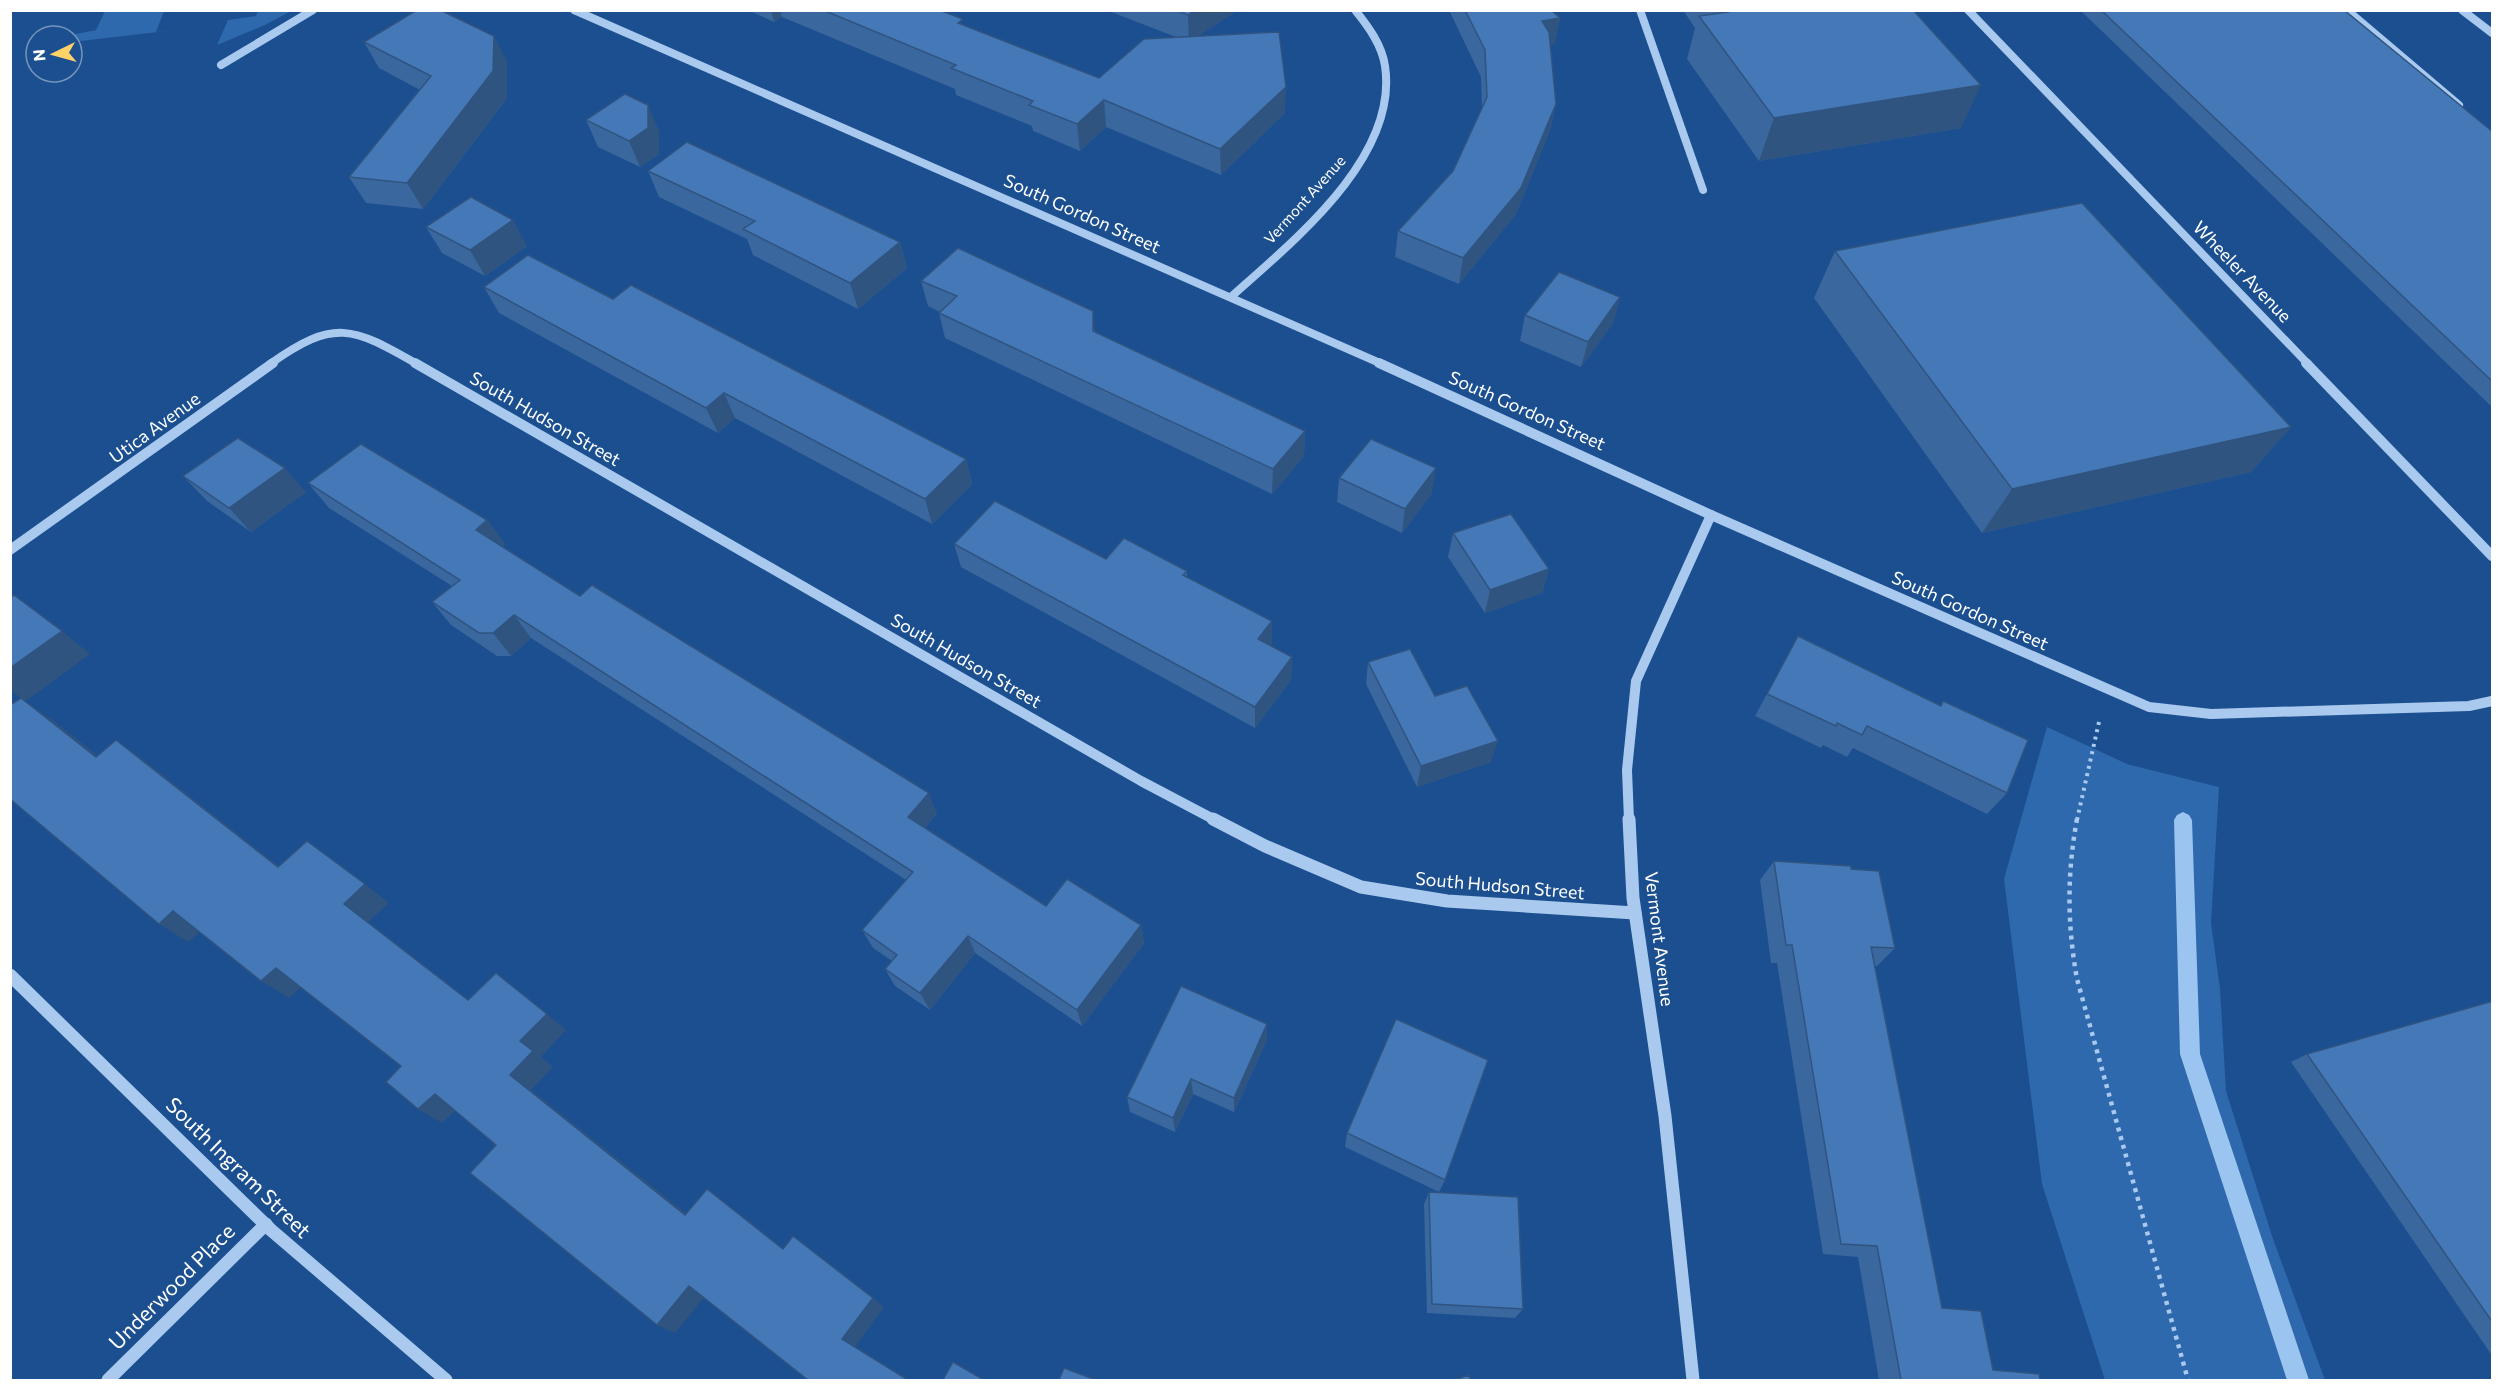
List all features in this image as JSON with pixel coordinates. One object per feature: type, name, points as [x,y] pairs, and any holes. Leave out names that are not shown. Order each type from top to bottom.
[{"type":"street","points":[[221,65],[313,10]]},
{"type":"street","name":"South Gordon Street","points":[[574,10],[1231,297],[1535,432],[1710,515],[2149,707],[2211,714],[2469,706],[2493,701]]},
{"type":"street","name":"Vermont Avenue","points":[[1231,297],[1309,221],[1349,177],[1373,138],[1384,110],[1385,67],[1375,41],[1355,10]]},
{"type":"street","points":[[1640,10],[1703,190]]},
{"type":"street","name":"Wheeler Avenue","points":[[1968,10],[2493,556]]},
{"type":"street","points":[[2347,10],[2465,110]]},
{"type":"street","points":[[2462,10],[2493,33]]},
{"type":"street","name":"South Hudson Street","points":[[319,334],[338,329],[377,341],[1131,775],[1265,846],[1361,887],[1447,901],[1635,913]]},
{"type":"street","name":"Utica Avenue","points":[[10,550],[262,369],[319,334]]},
{"type":"street","name":"Vermont Avenue","points":[[1693,1380],[1665,1116],[1635,913],[1627,770],[1636,681],[1710,515]]},
{"type":"street","name":"South Ingram Street","points":[[10,975],[266,1224],[446,1380]]},
{"type":"street","name":"Underwood Place","points":[[108,1380],[266,1224]]},
{"type":"path","points":[[2106,688],[2074,837],[2068,894],[2073,958],[2083,1007],[2188,1380]]},
{"type":"shaded area","points":[[105,11],[164,11],[156,32],[184,29],[84,41],[84,32],[96,30]]},
{"type":"shaded area","points":[[258,11],[291,11],[265,25],[217,45],[228,20],[256,16]]},
{"type":"shaded area","points":[[2047,727],[2127,764],[2219,787],[2211,923],[2220,989],[2226,1091],[2273,1239],[2325,1380],[2105,1380],[2042,1184],[2004,879]]},
{"type":"building","points":[[417,10],[440,10],[494,36],[493,71],[407,183],[349,177],[431,76],[364,42]]},
{"type":"building","points":[[823,10],[939,10],[963,19],[958,23],[1099,78],[1144,39],[1279,32],[1286,87],[1220,149],[1104,100],[1077,124],[1029,105],[1033,101],[951,68],[956,65]]},
{"type":"building","points":[[1175,10],[1195,10],[1188,15]]},
{"type":"building","points":[[1465,10],[1551,10],[1560,18],[1542,21],[1549,32],[1556,104],[1521,188],[1463,258],[1398,231],[1453,171],[1487,97],[1485,50]]},
{"type":"building","points":[[1728,10],[1913,10],[1981,85],[1774,118],[1699,16],[1729,12]]},
{"type":"building","points":[[2101,10],[2344,10],[2493,132],[2493,382]]},
{"type":"building","points":[[625,94],[648,105],[648,128],[629,141],[586,120]]},
{"type":"building","points":[[687,142],[900,242],[850,283],[743,229],[755,221],[648,171]]},
{"type":"building","points":[[471,197],[513,220],[470,250],[426,227]]},
{"type":"building","points":[[2082,203],[2291,427],[2012,489],[1835,251]]},
{"type":"building","points":[[958,248],[1093,311],[1093,331],[1305,431],[1273,469],[939,313],[957,296],[921,281]]},
{"type":"building","points":[[528,255],[613,299],[631,285],[966,459],[925,499],[724,393],[706,408],[484,287]]},
{"type":"building","points":[[1559,272],[1620,297],[1588,342],[1525,315]]},
{"type":"building","points":[[238,438],[285,468],[229,508],[183,476]]},
{"type":"building","points":[[1371,439],[1436,468],[1405,509],[1339,478]]},
{"type":"building","points":[[361,444],[487,520],[476,530],[580,596],[592,585],[929,793],[908,817],[1046,906],[1067,879],[1141,925],[1077,1010],[968,936],[920,993],[885,969],[897,955],[862,930],[913,872],[514,615],[493,633],[479,633],[432,602],[460,580],[308,483]]},
{"type":"building","points":[[995,501],[1106,559],[1124,538],[1187,571],[1183,575],[1272,621],[1258,639],[1292,657],[1255,707],[954,544]]},
{"type":"building","points":[[1511,514],[1549,569],[1490,590],[1453,533]]},
{"type":"building","points":[[14,595],[62,631],[10,668],[10,598]]},
{"type":"building","points":[[1798,636],[1941,706],[1943,701],[2028,740],[2007,793],[1867,726],[1862,735],[1837,723],[1836,726],[1767,694]]},
{"type":"building","points":[[1410,649],[1435,696],[1467,686],[1498,741],[1421,766],[1368,662]]},
{"type":"building","points":[[21,698],[96,757],[116,740],[278,867],[307,841],[365,884],[344,904],[468,1000],[496,973],[547,1014],[520,1041],[533,1051],[510,1075],[685,1215],[707,1189],[783,1249],[793,1236],[873,1298],[842,1339],[908,1380],[808,1380],[689,1286],[657,1325],[470,1173],[496,1145],[435,1094],[418,1109],[386,1082],[401,1066],[276,968],[261,981],[173,911],[159,924],[10,799],[10,705]]},
{"type":"building","points":[[1774,861],[1851,866],[1851,869],[1879,871],[1895,948],[1871,947],[1942,1308],[1981,1311],[1993,1370],[2039,1374],[2040,1380],[1901,1380],[1877,1246],[1841,1244],[1792,945],[1786,945]]},
{"type":"building","points":[[1181,986],[1267,1024],[1234,1098],[1191,1079],[1173,1118],[1127,1097]]},
{"type":"building","points":[[2493,1001],[2493,1323],[2307,1054]]},
{"type":"building","points":[[1396,1019],[1488,1060],[1445,1180],[1347,1133]]},
{"type":"building","points":[[1429,1192],[1518,1197],[1523,1309],[1432,1304]]},
{"type":"building","points":[[953,1362],[984,1380],[943,1380]]},
{"type":"building","points":[[1064,1368],[1096,1380],[1059,1380]]},
{"type":"building","points":[[1468,1375],[1471,1380],[1456,1380]]},
{"type":"waterway","points":[[2183,820],[2190,1054],[2298,1380]]}]
